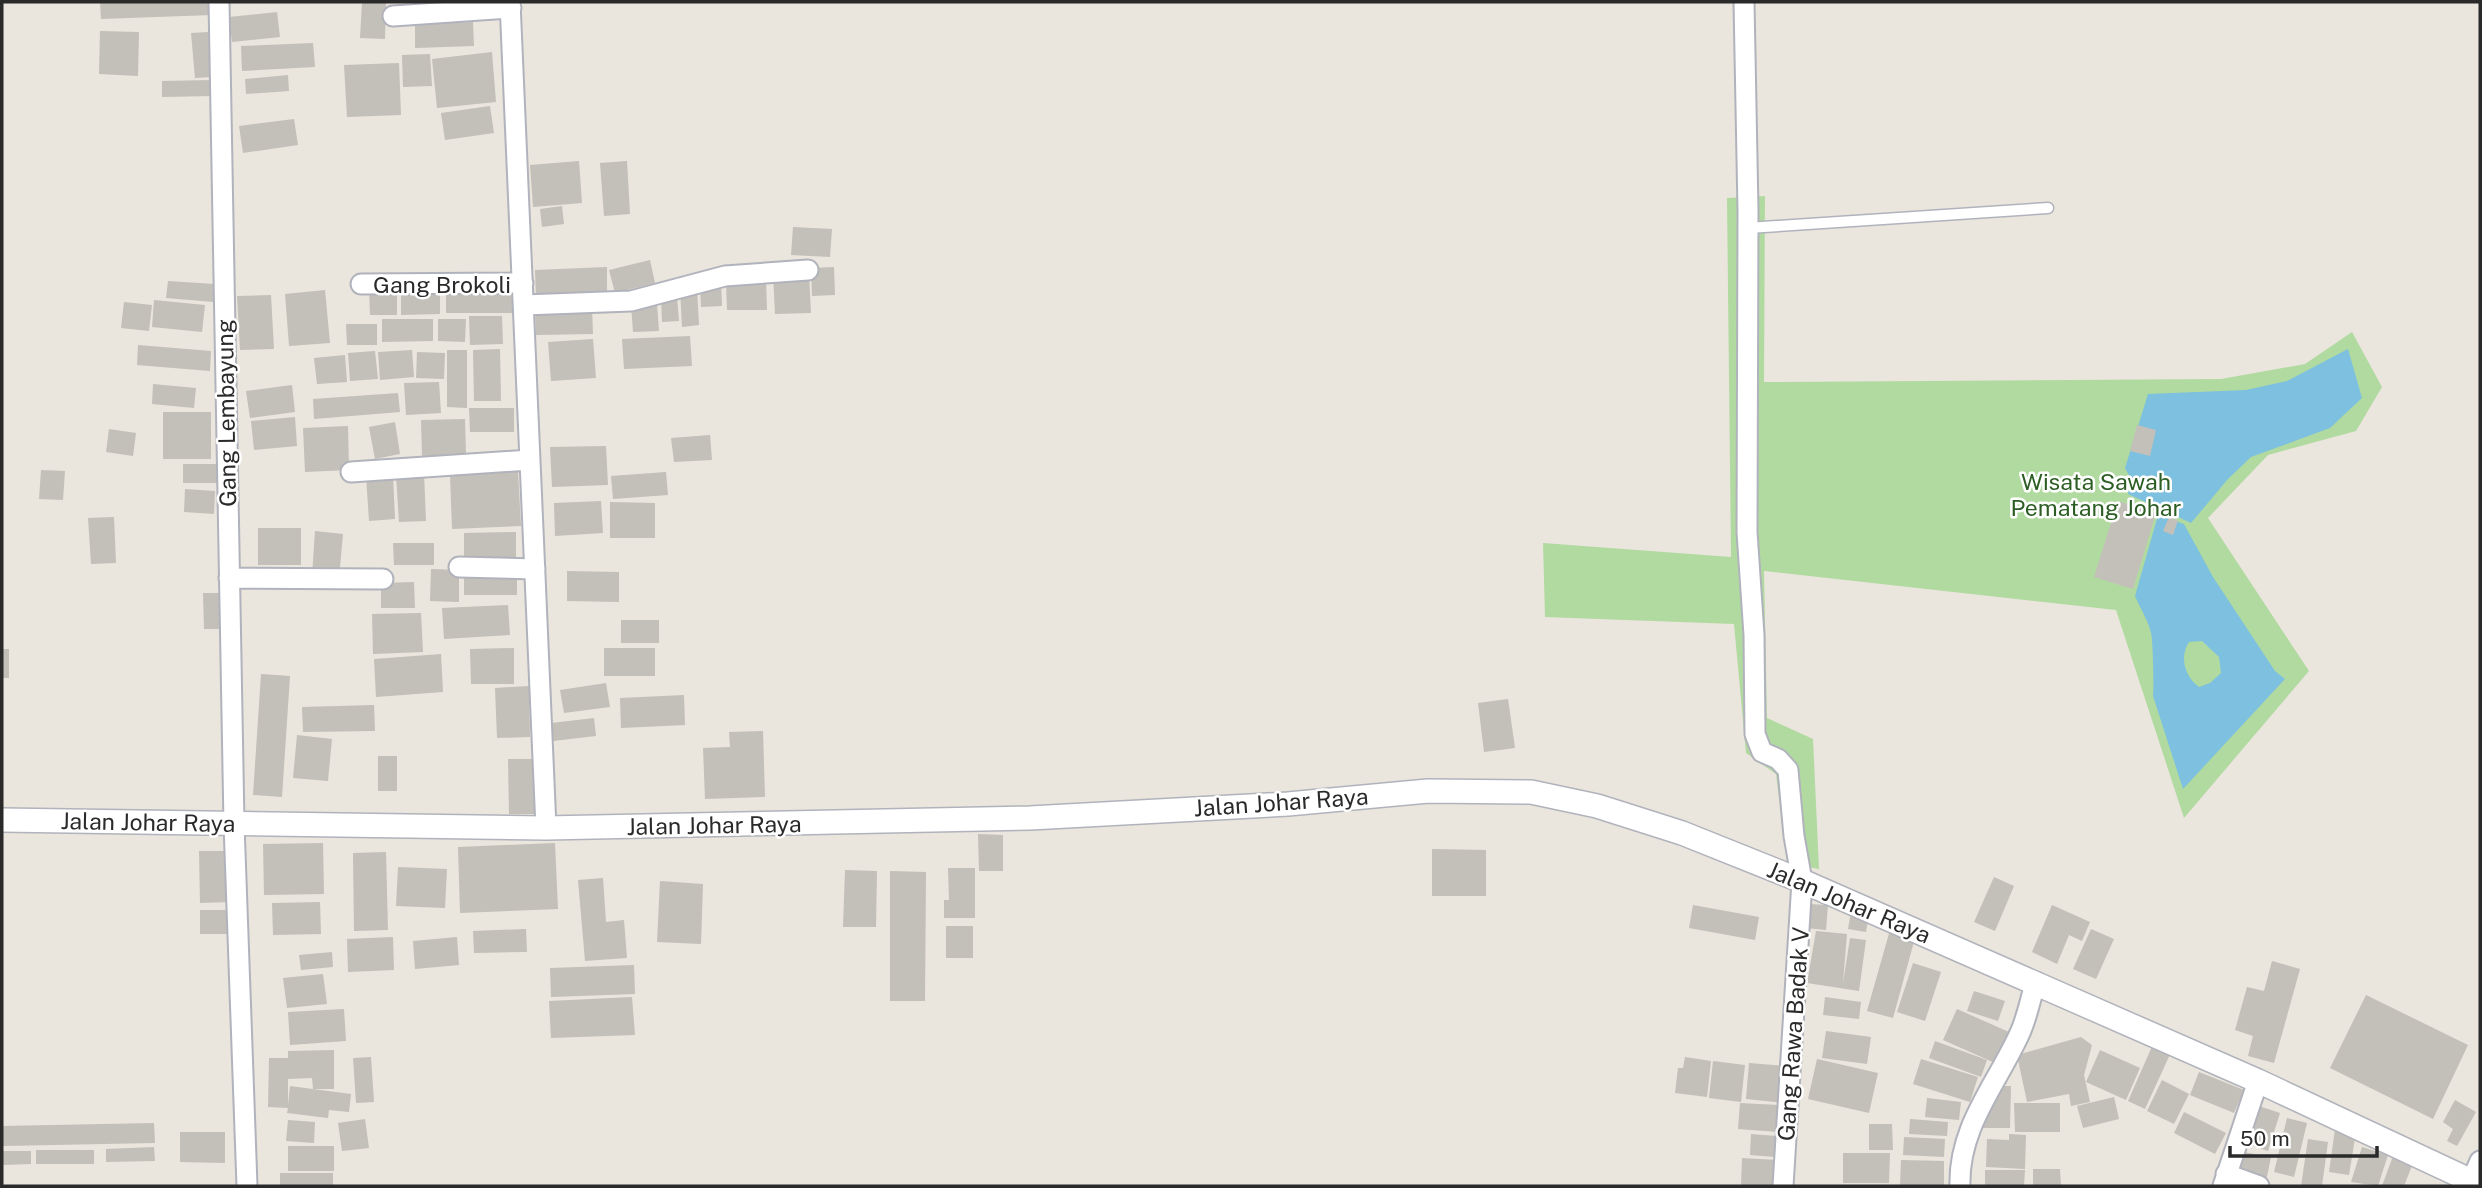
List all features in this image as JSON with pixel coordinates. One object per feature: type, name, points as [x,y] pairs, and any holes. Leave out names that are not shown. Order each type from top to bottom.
[{"type":"street","name":"Gang Lembayung","points":[[219,2],[234,824],[247,1186]]},
{"type":"street","name":"Gang Rawa Badak V","points":[[1744,2],[1748,228],[1747,532],[1754,635],[1755,734],[1762,752],[1778,759],[1788,770],[1794,836],[1802,881],[1783,1186]]},
{"type":"street","points":[[393,16],[510,5],[546,828]]},
{"type":"street","points":[[524,305],[631,301],[725,276],[808,270]]},
{"type":"street","name":"Gang Brokoli","points":[[360,284],[523,283]]},
{"type":"street","points":[[351,472],[530,460]]},
{"type":"street","points":[[460,567],[535,569]]},
{"type":"street","points":[[229,578],[383,579]]},
{"type":"street","name":"Jalan Johar Raya","points":[[2,820],[546,828],[1030,818],[1483,790],[1531,792],[1597,806],[1682,833],[1802,881],[2475,1178]]},
{"type":"street","points":[[1960,1186],[1962,1152],[1974,1117],[2020,1033],[2036,982]]},
{"type":"street","points":[[2258,1081],[2224,1180],[2259,1186]]},
{"type":"lane","points":[[1748,228],[2048,208]]},
{"type":"green space","name":"Wisata Sawah Pematang Johar","points":[[1765,196],[1764,382],[2221,379],[2305,364],[2352,332],[2382,387],[2356,431],[2268,455],[2208,518],[2309,671],[2184,818],[2116,610],[1764,571],[1767,718],[1813,739],[1819,869],[1787,863],[1776,774],[1746,753],[1734,624],[1545,617],[1543,543],[1731,557],[1727,198]]},
{"type":"water","points":[[2348,349],[2362,398],[2330,428],[2251,457],[2228,479],[2191,523],[2128,494],[2131,479],[2125,468],[2148,394],[2246,390],[2287,381]]},
{"type":"water","points":[[2158,515],[2184,524],[2213,577],[2275,671],[2285,679],[2183,789],[2153,696],[2151,633],[2135,596]],"holes":[[[2202,641],[2219,657],[2221,673],[2210,683],[2199,687],[2194,683],[2184,660],[2189,642]]]},
{"type":"building","points":[[100,2],[212,2],[212,15],[101,19]]},
{"type":"building","points":[[362,2],[386,2],[385,39],[360,38]]},
{"type":"building","points":[[277,12],[280,37],[232,42],[229,17]]},
{"type":"building","points":[[473,22],[474,46],[415,48],[415,24]]},
{"type":"building","points":[[100,31],[139,32],[138,76],[99,74]]},
{"type":"building","points":[[208,32],[212,77],[195,78],[191,33]]},
{"type":"building","points":[[313,43],[315,67],[242,71],[241,46]]},
{"type":"building","points":[[492,52],[496,102],[437,108],[432,59]]},
{"type":"building","points":[[430,54],[432,86],[403,87],[402,55]]},
{"type":"building","points":[[399,63],[401,115],[347,117],[344,65]]},
{"type":"building","points":[[288,75],[289,91],[246,94],[245,79]]},
{"type":"building","points":[[212,80],[213,96],[162,97],[162,81]]},
{"type":"building","points":[[490,106],[494,133],[445,140],[441,113]]},
{"type":"building","points":[[294,119],[298,145],[243,153],[239,126]]},
{"type":"building","points":[[579,161],[582,203],[533,207],[530,165]]},
{"type":"building","points":[[627,161],[630,214],[604,216],[600,163]]},
{"type":"building","points":[[562,206],[564,224],[542,227],[540,209]]},
{"type":"building","points":[[793,227],[832,229],[830,257],[791,255]]},
{"type":"building","points":[[650,260],[655,283],[615,293],[609,270]]},
{"type":"building","points":[[607,267],[607,294],[536,297],[535,270]]},
{"type":"building","points":[[834,267],[835,295],[812,296],[811,268]]},
{"type":"building","points":[[809,273],[811,313],[775,314],[773,275]]},
{"type":"building","points":[[766,279],[767,310],[727,310],[726,280]]},
{"type":"building","points":[[168,281],[214,284],[213,302],[166,298]]},
{"type":"building","points":[[721,282],[722,306],[701,307],[700,283]]},
{"type":"building","points":[[440,284],[440,314],[401,315],[401,285]]},
{"type":"building","points":[[369,286],[397,286],[397,315],[370,315]]},
{"type":"building","points":[[446,287],[516,287],[517,313],[446,313]]},
{"type":"building","points":[[697,288],[699,325],[682,327],[680,289]]},
{"type":"building","points":[[325,290],[330,343],[289,346],[285,294]]},
{"type":"building","points":[[271,295],[274,349],[240,350],[237,296]]},
{"type":"building","points":[[677,297],[679,321],[662,322],[661,298]]},
{"type":"building","points":[[154,300],[205,305],[202,332],[152,327]]},
{"type":"building","points":[[124,302],[152,305],[149,331],[121,328]]},
{"type":"building","points":[[657,303],[659,331],[633,332],[631,304]]},
{"type":"building","points":[[592,307],[593,334],[536,335],[535,309]]},
{"type":"building","points":[[469,316],[502,316],[503,344],[470,345]]},
{"type":"building","points":[[382,319],[433,319],[433,341],[382,342]]},
{"type":"building","points":[[438,319],[466,319],[465,342],[438,341]]},
{"type":"building","points":[[346,324],[377,324],[377,345],[347,345]]},
{"type":"building","points":[[690,336],[692,366],[624,369],[622,339]]},
{"type":"building","points":[[593,339],[596,378],[551,381],[548,342]]},
{"type":"building","points":[[138,345],[211,351],[210,371],[137,365]]},
{"type":"building","points":[[500,349],[501,401],[474,401],[473,350]]},
{"type":"building","points":[[412,350],[414,377],[380,380],[378,352]]},
{"type":"building","points":[[447,350],[467,350],[467,408],[447,407]]},
{"type":"building","points":[[375,351],[378,379],[350,381],[348,353]]},
{"type":"building","points":[[417,352],[445,353],[444,379],[416,378]]},
{"type":"building","points":[[345,355],[347,382],[317,384],[314,358]]},
{"type":"building","points":[[439,382],[441,413],[406,415],[404,383]]},
{"type":"building","points":[[153,384],[196,388],[194,408],[152,404]]},
{"type":"building","points":[[292,385],[295,412],[250,418],[246,391]]},
{"type":"building","points":[[398,393],[400,412],[314,419],[313,399]]},
{"type":"building","points":[[469,408],[514,408],[514,432],[470,432]]},
{"type":"building","points":[[163,412],[211,412],[211,459],[163,459]]},
{"type":"building","points":[[295,417],[297,446],[254,450],[251,421]]},
{"type":"building","points":[[465,419],[466,455],[422,456],[421,420]]},
{"type":"building","points":[[395,422],[400,454],[375,459],[369,427]]},
{"type":"building","points":[[2137,425],[2156,430],[2150,456],[2130,451]]},
{"type":"building","points":[[348,426],[349,470],[305,472],[303,428]]},
{"type":"building","points":[[109,429],[136,433],[133,456],[106,452]]},
{"type":"building","points":[[710,435],[712,460],[674,462],[671,438]]},
{"type":"building","points":[[606,446],[608,485],[552,487],[550,447]]},
{"type":"building","points":[[183,464],[218,464],[218,483],[183,483]]},
{"type":"building","points":[[41,470],[65,471],[63,500],[39,499]]},
{"type":"building","points":[[518,472],[521,526],[452,529],[450,474]]},
{"type":"building","points":[[666,472],[668,495],[613,499],[611,476]]},
{"type":"building","points":[[424,473],[426,521],[399,522],[396,475]]},
{"type":"building","points":[[393,475],[395,519],[369,521],[366,476]]},
{"type":"building","points":[[185,489],[215,491],[214,514],[184,512]]},
{"type":"building","points":[[601,501],[603,533],[555,536],[554,503]]},
{"type":"building","points":[[2118,501],[2156,513],[2133,589],[2094,577]]},
{"type":"building","points":[[610,502],[655,503],[655,538],[610,538]]},
{"type":"building","points":[[114,517],[116,563],[91,564],[88,518]]},
{"type":"building","points":[[2169,517],[2178,520],[2173,535],[2163,531]]},
{"type":"building","points":[[258,528],[301,528],[301,565],[258,565]]},
{"type":"building","points":[[315,531],[343,534],[339,578],[312,576]]},
{"type":"building","points":[[516,532],[516,563],[464,564],[464,533]]},
{"type":"building","points":[[393,543],[434,543],[434,565],[394,565]]},
{"type":"building","points":[[431,569],[459,570],[459,602],[430,601]]},
{"type":"building","points":[[464,569],[517,569],[517,595],[464,595]]},
{"type":"building","points":[[567,571],[619,572],[619,602],[567,601]]},
{"type":"building","points":[[414,582],[415,608],[381,608],[381,583]]},
{"type":"building","points":[[203,593],[219,593],[220,629],[204,629]]},
{"type":"building","points":[[508,605],[510,635],[444,639],[442,608]]},
{"type":"building","points":[[421,613],[423,652],[373,654],[372,614]]},
{"type":"building","points":[[621,620],[659,620],[659,643],[621,643]]},
{"type":"building","points":[[514,648],[514,684],[471,684],[470,649]]},
{"type":"building","points":[[604,648],[655,648],[655,676],[604,676]]},
{"type":"building","points":[[2,649],[9,649],[9,678],[2,678]]},
{"type":"building","points":[[441,654],[443,692],[376,697],[374,659]]},
{"type":"building","points":[[261,674],[290,676],[282,797],[253,795]]},
{"type":"building","points":[[606,683],[610,707],[564,713],[560,690]]},
{"type":"building","points":[[529,686],[530,737],[497,738],[495,688]]},
{"type":"building","points":[[684,695],[685,725],[621,728],[620,698]]},
{"type":"building","points":[[1508,699],[1515,748],[1484,752],[1478,703]]},
{"type":"building","points":[[374,705],[375,731],[303,732],[302,707]]},
{"type":"building","points":[[594,718],[596,736],[553,741],[551,723]]},
{"type":"building","points":[[763,731],[765,797],[705,799],[703,748],[730,747],[729,732]]},
{"type":"building","points":[[297,735],[332,739],[328,781],[293,778]]},
{"type":"building","points":[[378,756],[397,756],[397,791],[378,791]]},
{"type":"building","points":[[508,759],[536,759],[537,814],[509,814]]},
{"type":"building","points":[[978,834],[1003,835],[1003,871],[979,871]]},
{"type":"building","points":[[323,843],[324,894],[264,895],[263,844]]},
{"type":"building","points":[[555,843],[558,909],[460,913],[458,847]]},
{"type":"building","points":[[1432,849],[1486,850],[1486,896],[1432,896]]},
{"type":"building","points":[[199,851],[231,851],[232,902],[200,903]]},
{"type":"building","points":[[386,852],[388,930],[354,931],[353,853]]},
{"type":"building","points":[[398,867],[447,869],[445,908],[396,906]]},
{"type":"building","points":[[948,868],[975,868],[975,918],[944,918],[944,900],[949,900]]},
{"type":"building","points":[[845,870],[877,871],[876,927],[843,927]]},
{"type":"building","points":[[890,871],[926,872],[925,1001],[890,1001]]},
{"type":"building","points":[[1994,877],[2014,886],[1995,931],[1974,922]]},
{"type":"building","points":[[603,878],[606,922],[624,920],[627,958],[585,961],[578,880]]},
{"type":"building","points":[[660,881],[703,884],[701,944],[657,942]]},
{"type":"building","points":[[320,902],[321,934],[273,935],[272,903]]},
{"type":"building","points":[[1808,904],[1828,905],[1826,930],[1806,928]]},
{"type":"building","points":[[1693,905],[1759,917],[1755,940],[1689,928]]},
{"type":"building","points":[[2052,905],[2090,922],[2082,941],[2069,935],[2057,964],[2032,952]]},
{"type":"building","points":[[200,910],[233,910],[233,934],[200,934]]},
{"type":"building","points":[[1851,911],[1869,915],[1866,932],[1848,929]]},
{"type":"building","points":[[946,926],[973,926],[973,958],[946,958]]},
{"type":"building","points":[[526,929],[527,952],[474,953],[473,931]]},
{"type":"building","points":[[2091,929],[2114,939],[2096,979],[2073,969]]},
{"type":"building","points":[[1890,930],[1915,938],[1893,1018],[1867,1011]]},
{"type":"building","points":[[1816,931],[1847,934],[1843,983],[1850,938],[1866,940],[1859,991],[1807,983]]},
{"type":"building","points":[[393,937],[394,970],[348,972],[347,939]]},
{"type":"building","points":[[457,937],[459,965],[415,969],[413,941]]},
{"type":"building","points":[[332,952],[333,967],[301,970],[299,955]]},
{"type":"building","points":[[2272,961],[2300,969],[2274,1063],[2248,1056],[2253,1036],[2235,1030],[2247,987],[2264,991]]},
{"type":"building","points":[[1913,963],[1941,972],[1925,1021],[1897,1012]]},
{"type":"building","points":[[634,965],[635,994],[551,997],[550,968]]},
{"type":"building","points":[[323,974],[327,1004],[287,1008],[283,978]]},
{"type":"building","points":[[1974,991],[2005,1001],[1998,1021],[1967,1011]]},
{"type":"building","points":[[2366,995],[2468,1045],[2433,1119],[2330,1068]]},
{"type":"building","points":[[632,997],[635,1035],[551,1038],[549,1001]]},
{"type":"building","points":[[1825,997],[1861,1002],[1859,1019],[1823,1015]]},
{"type":"building","points":[[344,1009],[346,1041],[290,1045],[288,1012]]},
{"type":"building","points":[[1957,1009],[2009,1032],[1995,1063],[1943,1040]]},
{"type":"building","points":[[1826,1031],[1871,1037],[1867,1064],[1822,1058]]},
{"type":"building","points":[[2081,1037],[2092,1045],[2084,1075],[2090,1102],[2071,1106],[2069,1094],[2027,1102],[2017,1055]]},
{"type":"building","points":[[1935,1041],[1987,1060],[1981,1077],[1929,1058]]},
{"type":"building","points":[[2154,1042],[2172,1050],[2145,1109],[2128,1101]]},
{"type":"building","points":[[334,1050],[334,1089],[313,1089],[312,1078],[288,1079],[288,1105],[290,1086],[351,1094],[349,1112],[329,1110],[328,1118],[287,1113],[288,1108],[268,1107],[269,1058],[288,1058],[288,1051]]},
{"type":"building","points":[[2100,1050],[2140,1068],[2126,1100],[2086,1082]]},
{"type":"building","points":[[371,1057],[374,1102],[356,1103],[353,1058]]},
{"type":"building","points":[[1685,1057],[1711,1061],[1707,1097],[1675,1093],[1678,1068],[1683,1068]]},
{"type":"building","points":[[1817,1059],[1878,1073],[1869,1113],[1808,1099]]},
{"type":"building","points":[[1921,1059],[1978,1077],[1970,1102],[1913,1084]]},
{"type":"building","points":[[1713,1061],[1745,1065],[1741,1102],[1709,1098]]},
{"type":"building","points":[[1749,1063],[1787,1066],[1784,1103],[1746,1099]]},
{"type":"building","points":[[2199,1072],[2244,1090],[2234,1113],[2190,1095]]},
{"type":"building","points":[[2162,1080],[2189,1094],[2174,1124],[2147,1111]]},
{"type":"building","points":[[1994,1086],[2011,1086],[2010,1128],[1983,1128],[1983,1108],[1993,1108]]},
{"type":"building","points":[[2114,1097],[2119,1119],[2083,1128],[2077,1106]]},
{"type":"building","points":[[1927,1098],[1961,1102],[1959,1120],[1925,1117]]},
{"type":"building","points":[[2455,1100],[2476,1112],[2457,1146],[2447,1141],[2453,1129],[2443,1122]]},
{"type":"building","points":[[1740,1103],[1779,1105],[1778,1132],[1738,1129]]},
{"type":"building","points":[[2014,1103],[2060,1103],[2060,1132],[2015,1132]]},
{"type":"building","points":[[2253,1104],[2280,1113],[2268,1151],[2241,1142]]},
{"type":"building","points":[[2184,1112],[2226,1133],[2215,1154],[2174,1133]]},
{"type":"building","points":[[2287,1118],[2307,1123],[2294,1177],[2274,1172]]},
{"type":"building","points":[[365,1119],[369,1148],[342,1151],[338,1123]]},
{"type":"building","points":[[1910,1119],[1948,1122],[1947,1136],[1909,1134]]},
{"type":"building","points":[[288,1120],[315,1122],[314,1143],[286,1141]]},
{"type":"building","points":[[154,1123],[155,1143],[2,1146],[2,1126]]},
{"type":"building","points":[[1869,1124],[1892,1124],[1893,1150],[1869,1150]]},
{"type":"building","points":[[2335,1129],[2356,1132],[2349,1175],[2329,1172]]},
{"type":"building","points":[[180,1132],[225,1132],[225,1163],[180,1162]]},
{"type":"building","points":[[1751,1134],[1777,1136],[1775,1157],[1750,1155]]},
{"type":"building","points":[[2009,1134],[2026,1135],[2025,1169],[1986,1167],[1987,1139],[2009,1140]]},
{"type":"building","points":[[1904,1137],[1945,1139],[1944,1157],[1903,1155]]},
{"type":"building","points":[[2308,1139],[2328,1142],[2322,1186],[2301,1186]]},
{"type":"building","points":[[288,1146],[334,1146],[334,1171],[288,1171]]},
{"type":"building","points":[[154,1147],[155,1161],[106,1162],[106,1149]]},
{"type":"building","points":[[2362,1147],[2388,1155],[2378,1186],[2351,1182]]},
{"type":"building","points":[[36,1150],[94,1150],[94,1164],[36,1164]]},
{"type":"building","points":[[2,1151],[31,1151],[31,1164],[2,1165]]},
{"type":"building","points":[[2238,1151],[2271,1157],[2266,1181],[2233,1174]]},
{"type":"building","points":[[1843,1153],[1890,1153],[1889,1183],[1843,1183]]},
{"type":"building","points":[[2393,1156],[2413,1163],[2404,1186],[2382,1186]]},
{"type":"building","points":[[1742,1158],[1777,1160],[1775,1186],[1741,1186]]},
{"type":"building","points":[[1901,1160],[1944,1161],[1944,1186],[1900,1186]]},
{"type":"building","points":[[2033,1169],[2060,1169],[2061,1186],[2033,1186]]},
{"type":"building","points":[[1985,1170],[2025,1170],[2024,1186],[1985,1186]]},
{"type":"building","points":[[280,1173],[333,1173],[333,1186],[280,1186]]}]
